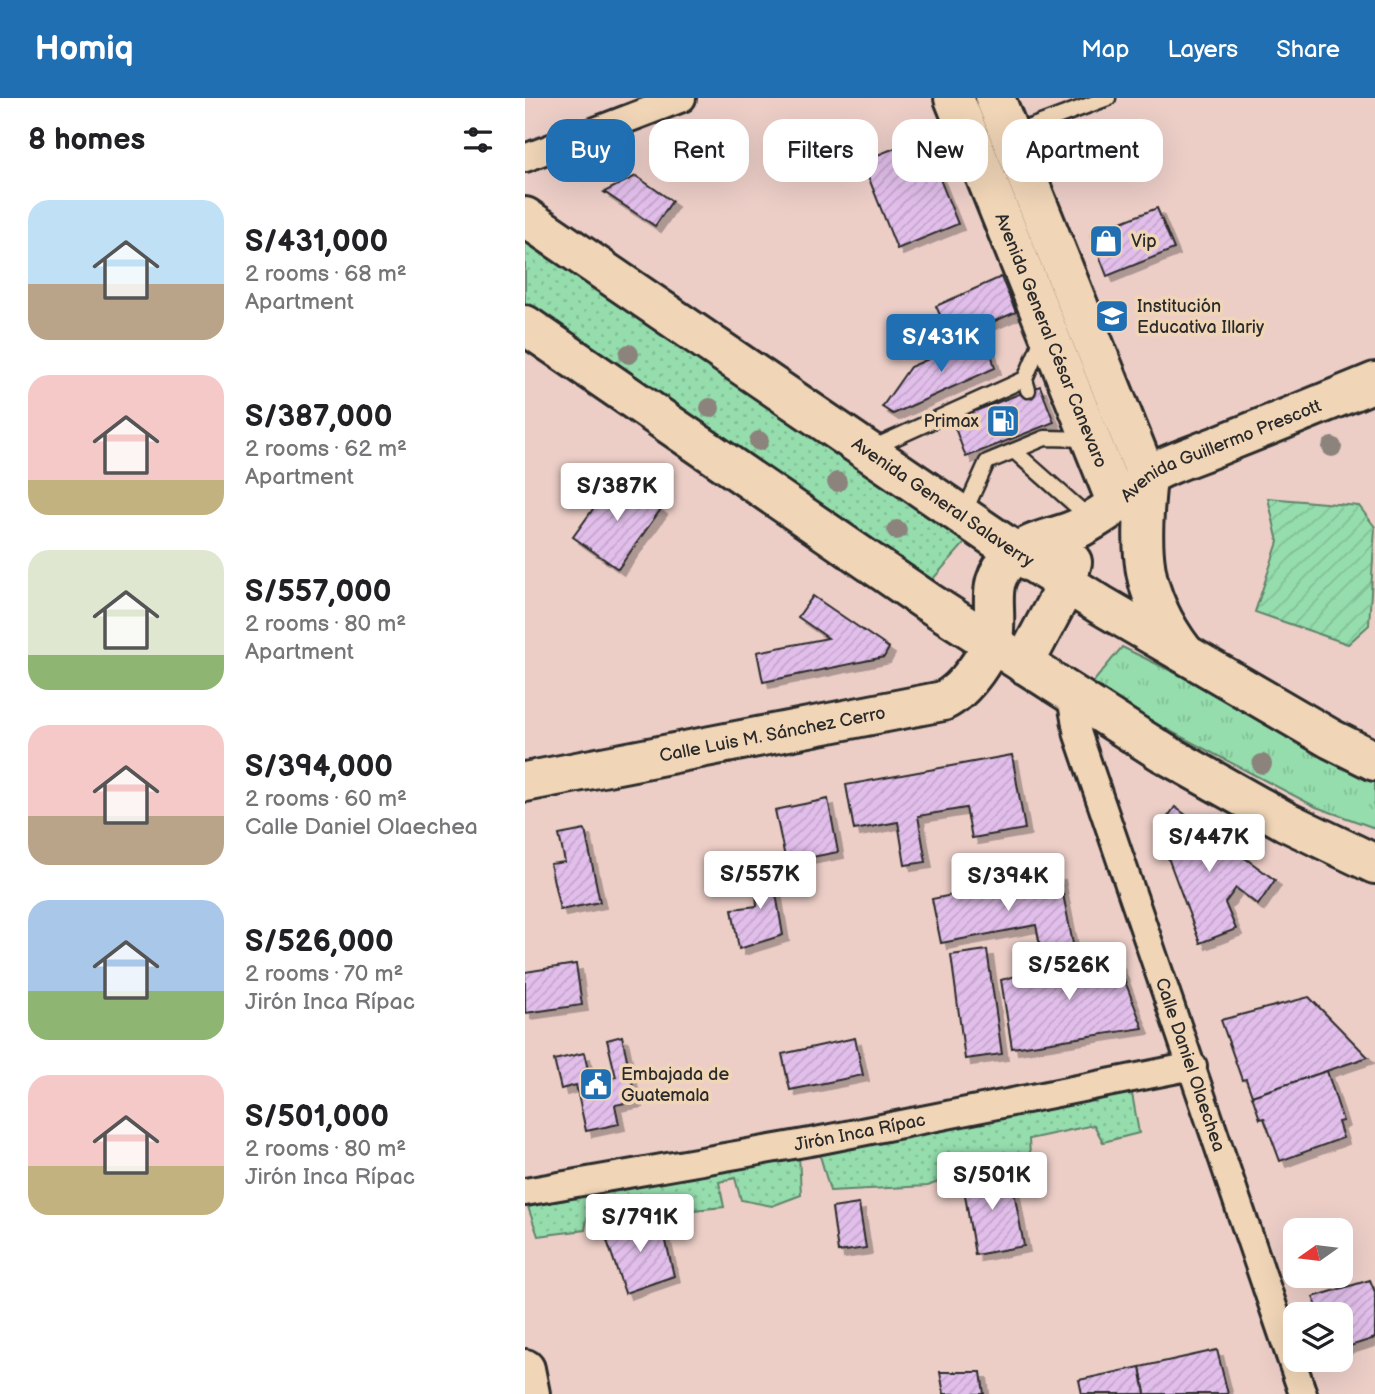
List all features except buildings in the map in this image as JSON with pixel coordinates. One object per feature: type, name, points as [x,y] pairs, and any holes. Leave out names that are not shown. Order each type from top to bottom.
[{"type":"main road","name":"Avenida General César Canevaro","points":[[954,98],[1091,439],[1095,518]]},
{"type":"main road","name":"Avenida General César Canevaro","points":[[995,98],[1003,119]]},
{"type":"main road","name":"Avenida General César Canevaro","points":[[1028,182],[1147,477]]},
{"type":"main road","name":"Avenida General Salaverry","points":[[525,217],[1066,585],[1375,761]]},
{"type":"main road","points":[[525,325],[991,642],[1162,752],[1285,821],[1375,864]]},
{"type":"main road","name":"Avenida Guillermo Prescott","points":[[991,642],[994,630],[994,584],[1017,553],[1095,518],[1159,469],[1375,382]]},
{"type":"main road","points":[[1147,477],[1142,544],[1147,583],[1162,620],[1185,653]]},
{"type":"main road","points":[[1024,664],[1066,585],[1071,568],[1095,518]]},
{"type":"main road","name":"Calle Luis M. Sánchez Cerro","points":[[525,782],[943,701],[954,696],[964,686],[991,642]]},
{"type":"main road","points":[[525,1368],[530,1394]]},
{"type":"street","points":[[525,158],[682,98]]},
{"type":"street","name":"Calle Daniel Olaechea","points":[[1070,692],[1078,734],[1303,1394]]},
{"type":"street","name":"Jirón Inca Rípac","points":[[525,1192],[816,1141],[1193,1066]]},
{"type":"lane","points":[[1052,119],[1108,98]]},
{"type":"lane","points":[[868,450],[1026,385],[1047,329]]},
{"type":"lane","points":[[962,516],[983,457],[1014,451],[1043,433],[1091,439]]},
{"type":"lane","points":[[1014,451],[1095,518]]},
{"type":"green space","points":[[525,237],[971,536],[932,580],[525,307]]},
{"type":"green space","points":[[1268,498],[1359,506],[1375,527],[1369,625],[1348,644],[1255,612],[1278,542]]},
{"type":"green space","points":[[1122,647],[1375,771],[1375,828],[1316,807],[1124,707],[1090,686]]},
{"type":"green space","points":[[1131,1088],[1139,1133],[1103,1142],[1094,1125],[1029,1139],[1030,1156],[956,1162],[950,1177],[928,1186],[830,1191],[816,1141]]},
{"type":"green space","points":[[799,1154],[801,1195],[772,1206],[741,1200],[735,1178],[719,1182],[724,1207],[661,1213],[627,1225],[617,1212],[588,1213],[585,1230],[538,1236],[528,1207]]},
{"type":"place","name":"Vip","points":[[1106,241]]},
{"type":"place","name":"Institución Educativa Illariy","points":[[1112,316]]},
{"type":"place","name":"Primax","points":[[1003,421]]},
{"type":"place","name":"Embajada de Guatemala","points":[[596,1084]]}]
